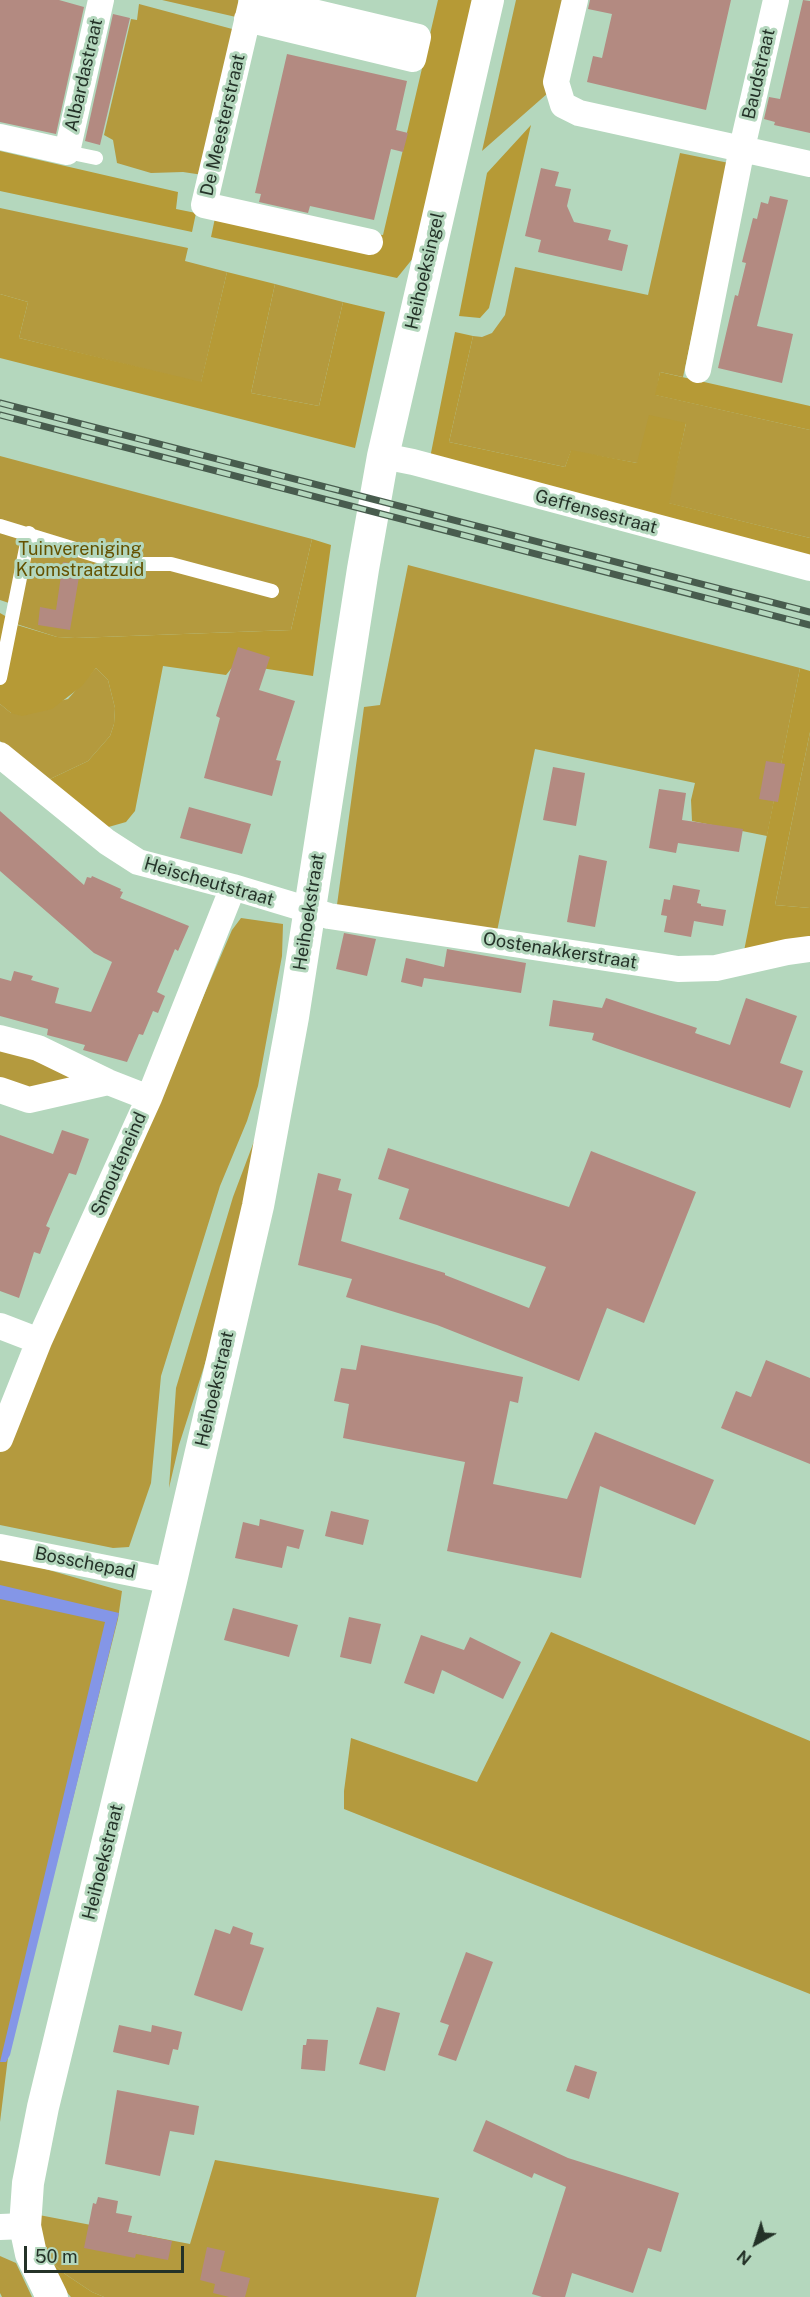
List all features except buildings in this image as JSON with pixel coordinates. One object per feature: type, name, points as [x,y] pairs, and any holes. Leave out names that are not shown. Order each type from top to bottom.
[{"type":"street","name":"Albardastraat","points":[[0,137],[67,152],[101,0]]},
{"type":"street","name":"Heihoeksingel","points":[[367,543],[382,456],[488,0]]},
{"type":"street","points":[[575,0],[556,82],[562,105],[579,113],[810,164]]},
{"type":"street","name":"Baudstraat","points":[[698,370],[742,148],[776,0]]},
{"type":"street","points":[[254,6],[418,37],[413,59],[254,6]]},
{"type":"street","name":"De Meesterstraat","points":[[254,6],[204,205],[370,242]]},
{"type":"street","name":"Geffensestraat","points":[[382,456],[413,462],[810,568]]},
{"type":"street","name":"Heihoekstraat","points":[[52,2297],[31,2254],[12,2227],[28,2184],[43,2107],[171,1581],[258,1206],[293,1017],[367,543]]},
{"type":"street","name":"Heischeutstraat","points":[[0,755],[107,842],[138,862],[310,910]]},
{"type":"street","name":"Smouteneind","points":[[0,1439],[39,1341],[149,1098],[233,887]]},
{"type":"street","name":"Oostenakkerstraat","points":[[310,910],[329,916],[678,969],[716,968],[787,951],[810,949]]},
{"type":"street","points":[[0,1038],[38,1048],[108,1082],[149,1098]]},
{"type":"street","points":[[0,1090],[29,1100],[108,1082]]},
{"type":"street","points":[[0,1326],[39,1341]]},
{"type":"street","name":"Bosschepad","points":[[0,1547],[171,1581]]},
{"type":"lane","points":[[67,152],[96,158]]},
{"type":"lane","points":[[0,526],[29,533],[124,564],[171,564],[272,591]]},
{"type":"lane","points":[[0,678],[29,533]]},
{"type":"green space","points":[[162,0],[238,0],[240,9],[236,17]]},
{"type":"green space","points":[[516,0],[570,0],[548,93],[482,151]]},
{"type":"green space","points":[[139,4],[236,30],[203,175],[183,172],[151,173],[117,163],[113,140],[104,135],[131,19],[137,20]]},
{"type":"green space","points":[[680,153],[729,163],[683,377],[660,372],[656,395],[810,430],[810,538],[668,503],[686,423],[637,463],[571,451],[565,467],[449,442],[473,336],[482,337],[492,333],[505,315],[515,267],[648,295]]},
{"type":"green space","points":[[0,208],[188,248],[185,261],[227,272],[201,383],[19,338],[28,302],[0,294]]},
{"type":"green space","points":[[275,284],[343,302],[319,406],[251,393]]},
{"type":"green space","name":"Tuinvereniging Kromstraatzuid","points":[[0,456],[312,539],[291,630],[75,638],[57,637],[7,621],[9,603],[0,600]]},
{"type":"green space","points":[[408,565],[800,668],[767,836],[692,821],[691,800],[695,783],[535,749],[496,936],[336,912],[364,707],[380,705]]},
{"type":"green space","points":[[96,668],[108,680],[115,708],[114,724],[110,736],[88,761],[48,780],[0,741],[0,704],[11,713],[68,699]]},
{"type":"green space","points":[[810,732],[810,908],[775,905]]},
{"type":"green space","points":[[241,918],[283,924],[282,956],[258,1086],[247,1121],[220,1186],[161,1376],[151,1483],[129,1547],[113,1548],[0,1525],[0,1446],[147,1127],[232,930]]},
{"type":"green space","points":[[0,1047],[73,1075],[72,1080],[27,1090],[0,1080]]},
{"type":"green space","points":[[273,1091],[253,1213],[179,1445],[169,1488],[176,1388],[233,1197]]},
{"type":"green space","points":[[0,1556],[122,1591],[118,1619],[8,2057],[0,2122]]},
{"type":"green space","points":[[551,1632],[810,1741],[810,1994],[344,1809],[351,1738],[477,1782]]},
{"type":"green space","points":[[215,2160],[439,2198],[416,2297],[104,2297],[65,2274],[41,2252],[39,2215],[190,2244]]},
{"type":"green space","points":[[0,2256],[16,2263],[32,2297],[2,2297],[0,2293]]},
{"type":"shaded area","points":[[438,0],[475,0],[414,257],[397,278],[211,237],[215,218],[383,235]]},
{"type":"shaded area","points":[[531,125],[489,308],[480,318],[459,316],[487,173]]},
{"type":"shaded area","points":[[0,151],[178,192],[176,209],[196,213],[192,232],[0,191]]},
{"type":"shaded area","points":[[227,272],[275,284],[251,393],[319,406],[343,302],[385,312],[355,448],[0,358],[0,294],[28,302],[19,338],[201,382]]},
{"type":"shaded area","points":[[455,332],[473,336],[449,442],[565,467],[571,450],[637,463],[649,415],[686,423],[669,503],[810,538],[810,562],[429,463]]},
{"type":"shaded area","points":[[660,372],[810,406],[810,430],[655,395]]},
{"type":"shaded area","points":[[312,539],[331,545],[313,676],[235,664],[226,675],[163,666],[135,811],[126,822],[105,828],[48,780],[88,761],[110,736],[114,724],[115,708],[108,680],[96,668],[82,686],[52,709],[22,716],[11,713],[0,704],[0,613],[7,617],[7,622],[57,637],[291,630]]},
{"type":"shaded area","points":[[800,668],[810,671],[810,732],[775,905],[810,908],[810,946],[743,956]]},
{"type":"shaded area","points":[[41,2252],[65,2274],[104,2297],[71,2297],[59,2284]]},
{"type":"water","points":[[0,1585],[119,1613],[10,2055],[6,2062],[0,2062],[105,1622],[0,1599]]},
{"type":"railway","points":[[0,403],[810,612]]},
{"type":"railway","points":[[0,415],[810,625]]}]
